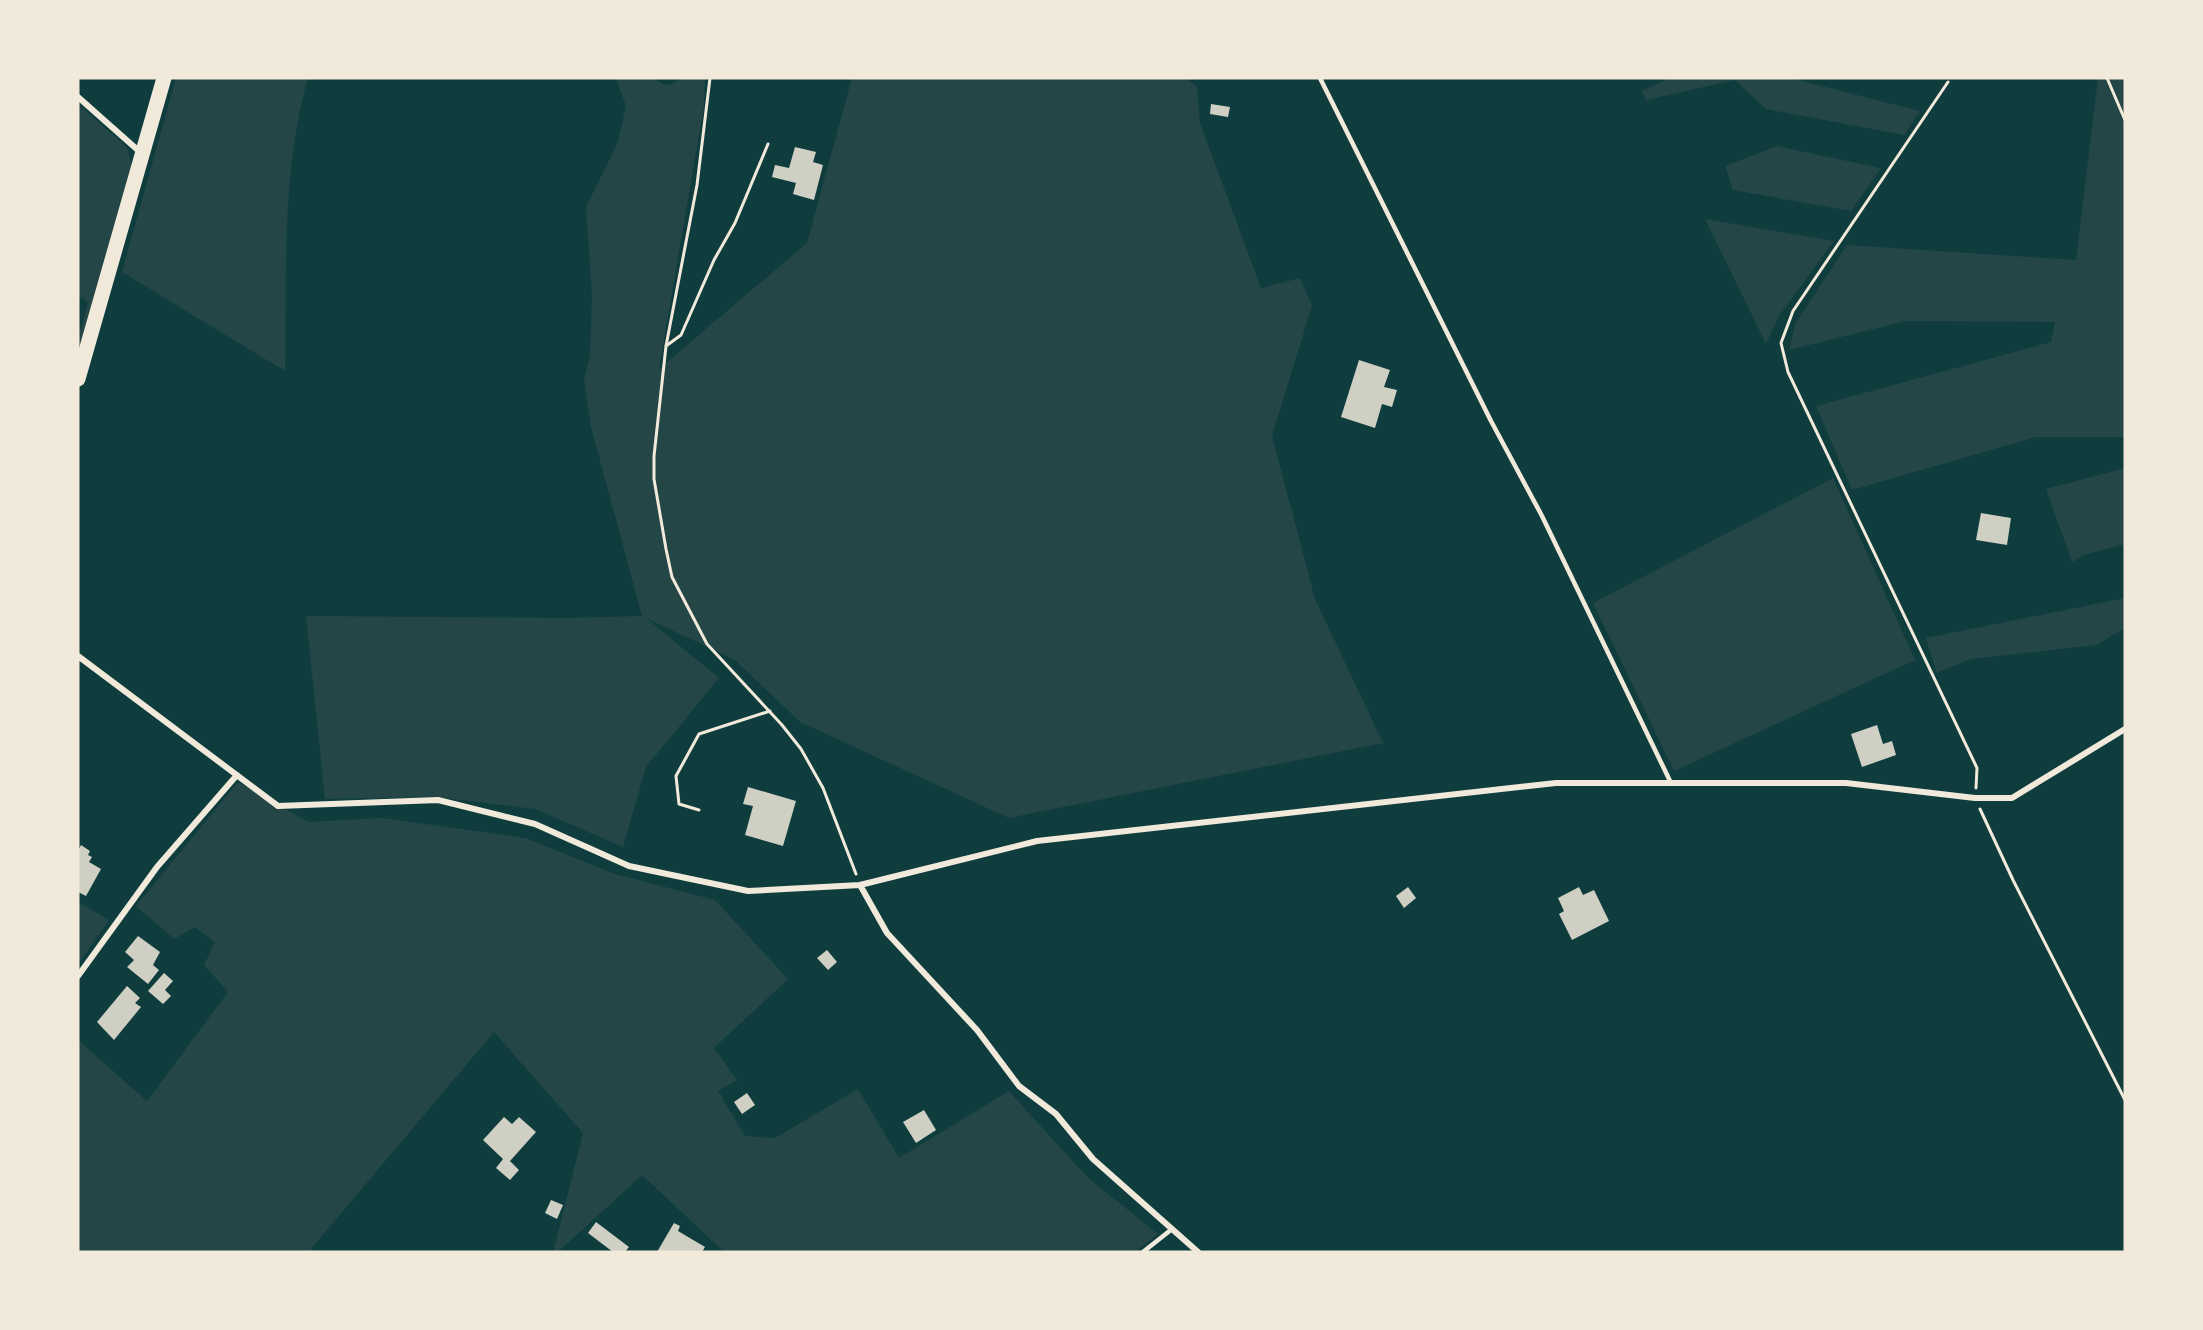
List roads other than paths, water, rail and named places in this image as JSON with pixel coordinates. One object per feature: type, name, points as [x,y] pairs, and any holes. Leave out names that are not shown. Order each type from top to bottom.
[{"type":"main road","points":[[78,379],[164,78]]},
{"type":"street","points":[[78,97],[142,154]]},
{"type":"street","points":[[78,656],[278,806],[438,800],[535,824],[629,866],[748,891],[860,885],[1037,841],[1556,783],[1846,783],[1975,798],[2012,798],[2125,729]]},
{"type":"street","points":[[78,976],[157,867],[237,776]]},
{"type":"street","points":[[860,885],[887,933],[977,1030],[1019,1086],[1056,1114],[1093,1159],[1198,1252]]},
{"type":"lane","points":[[1320,78],[1491,421],[1542,516],[1671,783]]},
{"type":"lane","points":[[1143,1252],[1172,1229]]}]
